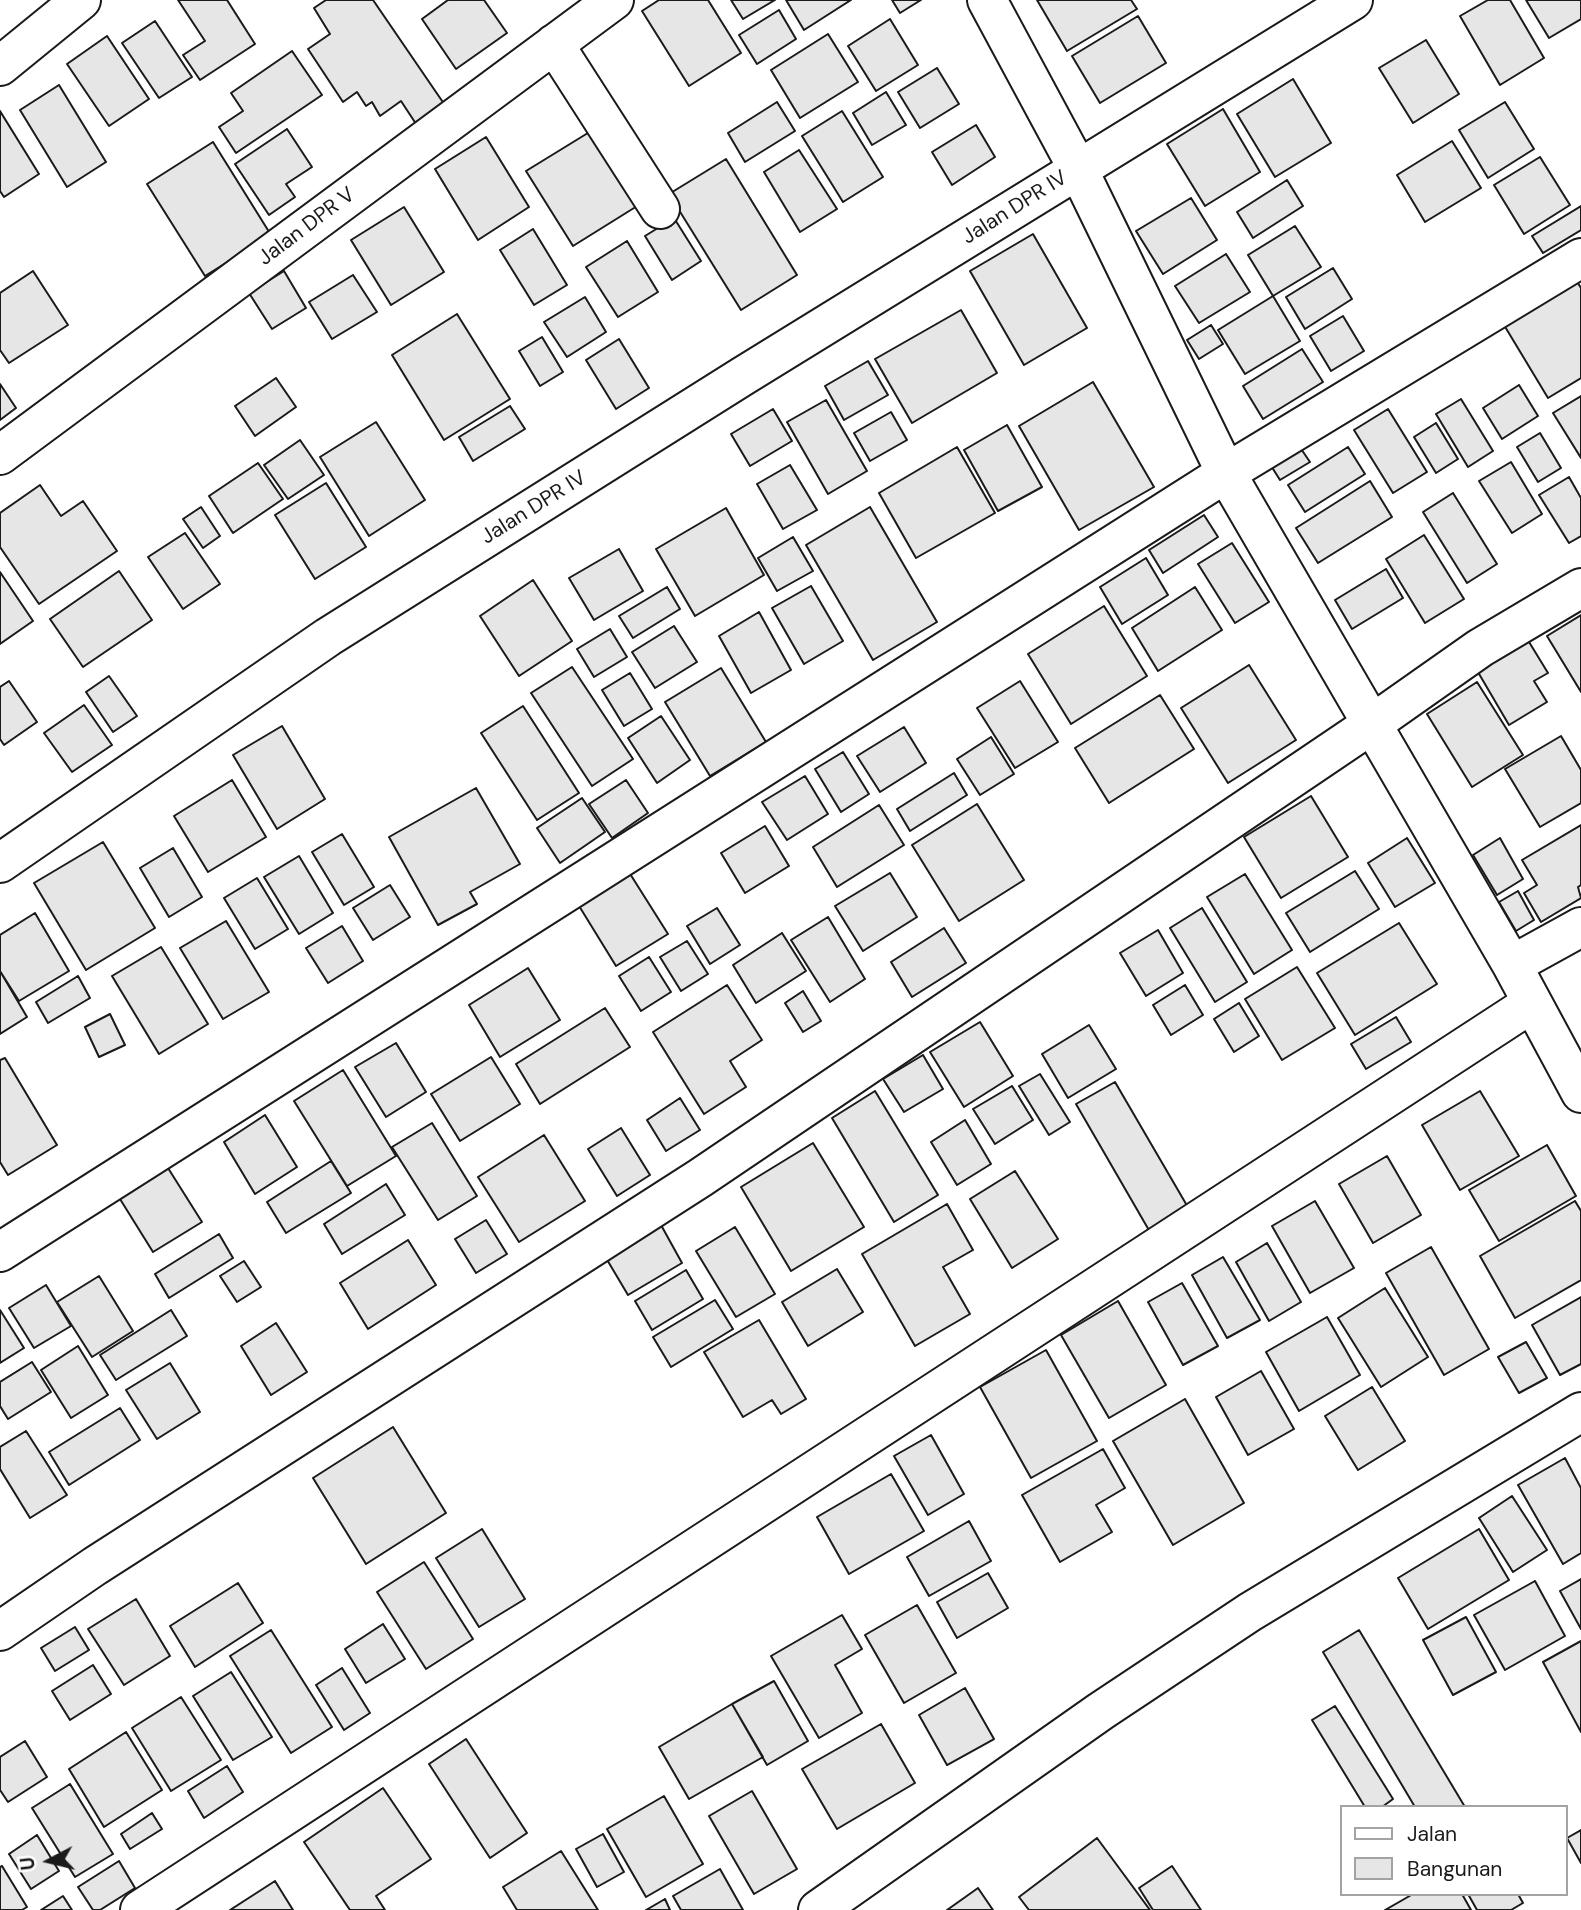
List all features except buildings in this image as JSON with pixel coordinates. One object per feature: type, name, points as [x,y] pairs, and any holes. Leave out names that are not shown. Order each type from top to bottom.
[{"type":"street","points":[[0,66],[81,0]]},
{"type":"street","name":"Jalan DPR V","points":[[0,455],[614,0]]},
{"type":"street","points":[[987,0],[1078,169],[1226,473],[1512,965],[1581,1093]]},
{"type":"street","name":"Jalan DPR IV","points":[[0,863],[328,637],[1353,0]]},
{"type":"street","points":[[554,44],[660,209]]},
{"type":"street","points":[[0,1252],[1226,473],[1581,258]]},
{"type":"street","points":[[0,1631],[107,1558],[701,1178],[1480,648],[1581,588]]},
{"type":"street","points":[[1512,965],[1581,927]]},
{"type":"street","points":[[140,1910],[1532,1003]]},
{"type":"street","points":[[825,1908],[1101,1711],[1250,1612],[1581,1412]]}]
